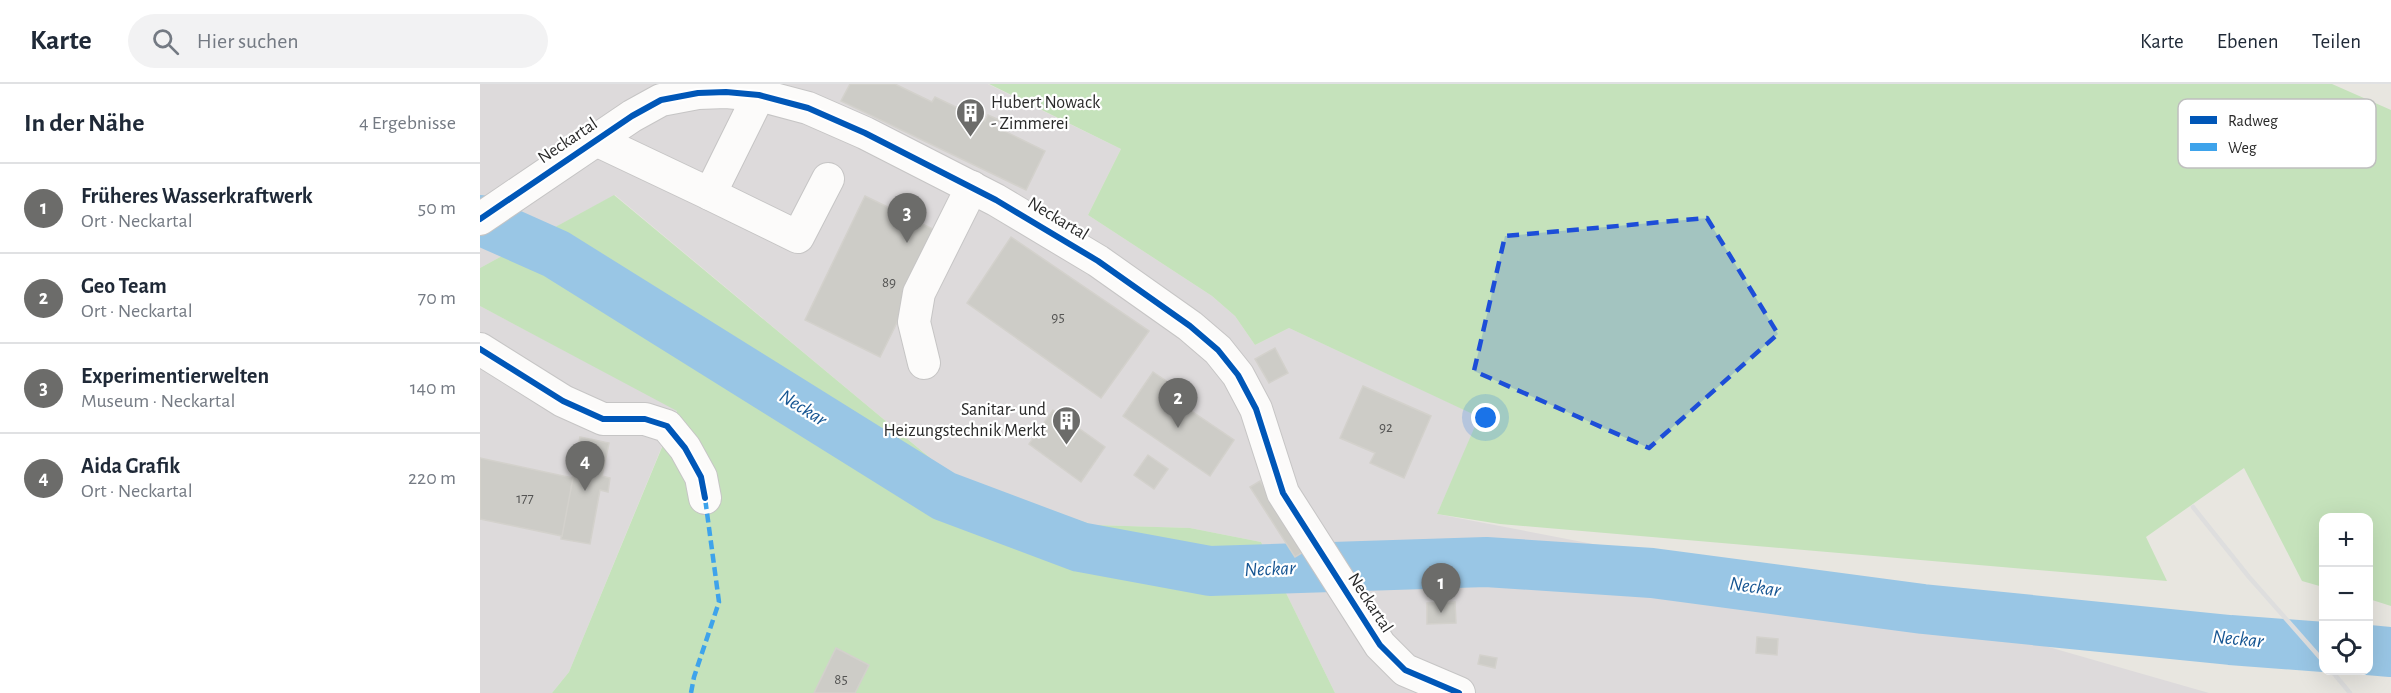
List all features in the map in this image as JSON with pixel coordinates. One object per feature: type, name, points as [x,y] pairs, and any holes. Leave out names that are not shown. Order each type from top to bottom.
[{"type":"street","name":"Neckartal","points":[[480,219],[632,116],[649,92],[726,92],[759,95],[808,108],[865,133],[972,188],[1098,261],[1190,326],[1218,350],[1238,375],[1256,409],[1283,493],[1380,645],[1405,670],[1459,693]]},
{"type":"street","points":[[710,194],[759,95]]},
{"type":"street","points":[[596,140],[798,237],[828,179]]},
{"type":"street","points":[[924,363],[915,322],[920,293],[972,188]]},
{"type":"street","points":[[480,349],[563,401],[603,419],[645,419],[667,426],[685,448],[701,477],[705,498]]},
{"type":"highlighted area","points":[[1707,218],[1778,334],[1649,448],[1474,371],[1505,236]]},
{"type":"shaded area","points":[[480,84],[988,84],[1121,149],[1088,215],[1212,296],[1235,316],[1255,345],[1289,328],[1480,417],[1437,514],[1884,600],[2209,693],[1335,693],[1261,542],[1190,528],[1093,525],[953,477],[615,195],[480,268]]},
{"type":"shaded area","points":[[480,306],[677,410],[569,672],[552,693],[480,693]]},
{"type":"green space","points":[[989,84],[2332,84],[2366,99],[2178,99],[2178,168],[2376,168],[2376,103],[2391,110],[2391,606],[2373,600],[2373,513],[2319,513],[2319,586],[2302,581],[2244,468],[2146,537],[2167,581],[1500,524],[1437,514],[1479,417],[1289,328],[1255,345],[1235,316],[1212,296],[1088,215],[1121,149]]},
{"type":"green space","points":[[614,195],[953,477],[1093,525],[1190,528],[1261,542],[1335,693],[552,693],[569,672],[677,411],[480,306],[480,268]]},
{"type":"building","name":"Hubert Nowack - Zimmerei","points":[[850,84],[895,84],[932,102],[935,97],[985,121],[988,115],[999,120],[996,127],[1045,151],[1026,190],[841,101]]},
{"type":"building","points":[[865,196],[941,233],[880,357],[805,320]]},
{"type":"building","points":[[1011,237],[1149,331],[1101,398],[967,303]]},
{"type":"building","points":[[1275,348],[1288,373],[1269,383],[1255,359]]},
{"type":"building","points":[[1153,372],[1196,401],[1190,410],[1234,440],[1210,476],[1123,416]]},
{"type":"building","points":[[1363,386],[1431,416],[1404,478],[1370,463],[1375,453],[1340,438]]},
{"type":"building","name":"Sanitar- und Heizungstechnik Merkt","points":[[1053,410],[1105,447],[1081,482],[1029,444]]},
{"type":"building","points":[[580,437],[609,443],[602,476],[610,478],[608,492],[600,490],[590,544],[561,539]]},
{"type":"building","points":[[1148,455],[1168,469],[1154,489],[1134,475]]},
{"type":"building","points":[[480,458],[573,478],[562,536],[480,519]]},
{"type":"building","points":[[1260,481],[1305,551],[1295,557],[1250,487]]},
{"type":"building","points":[[1455,602],[1456,623],[1427,624],[1427,603]]},
{"type":"building","points":[[1757,637],[1778,639],[1777,655],[1756,653]]},
{"type":"building","points":[[836,648],[869,665],[855,693],[814,693]]},
{"type":"building","points":[[1480,655],[1497,658],[1495,668],[1478,664]]},
{"type":"waterway","name":"Neckar","points":[[480,220],[556,254],[944,496],[1080,547],[1210,571],[1486,562],[1652,573],[1923,609],[2230,640],[2319,647]]},
{"type":"waterway","name":"Neckar","points":[[2373,650],[2391,652]]},
{"type":"railway","points":[[2193,507],[2249,577],[2319,656]]},
{"type":"railway","points":[[2335,675],[2350,693]]},
{"type":"marked path","points":[[691,693],[694,677],[719,602],[705,498]]},
{"type":"cycle path","points":[[480,219],[632,116],[661,100],[698,93],[726,92],[759,95],[808,108],[865,133],[996,200],[1098,261],[1190,326],[1218,350],[1238,375],[1256,409],[1283,493],[1380,645],[1405,670],[1459,693]]},
{"type":"cycle path","points":[[480,349],[563,401],[603,419],[645,419],[667,426],[685,448],[701,477],[705,498]]},
{"type":"place","name":"Hubert Nowack - Zimmerei","points":[[970,138]]},
{"type":"place","name":"Experimentierwelten","points":[[907,243]]},
{"type":"place","name":"Geo Team","points":[[1178,428]]},
{"type":"place","name":"Sanitar- und Heizungstechnik Merkt","points":[[1067,446]]},
{"type":"place","name":"Aida Grafik","points":[[585,491]]},
{"type":"place","name":"Früheres Wasserkraftwerk","points":[[1441,613]]}]
